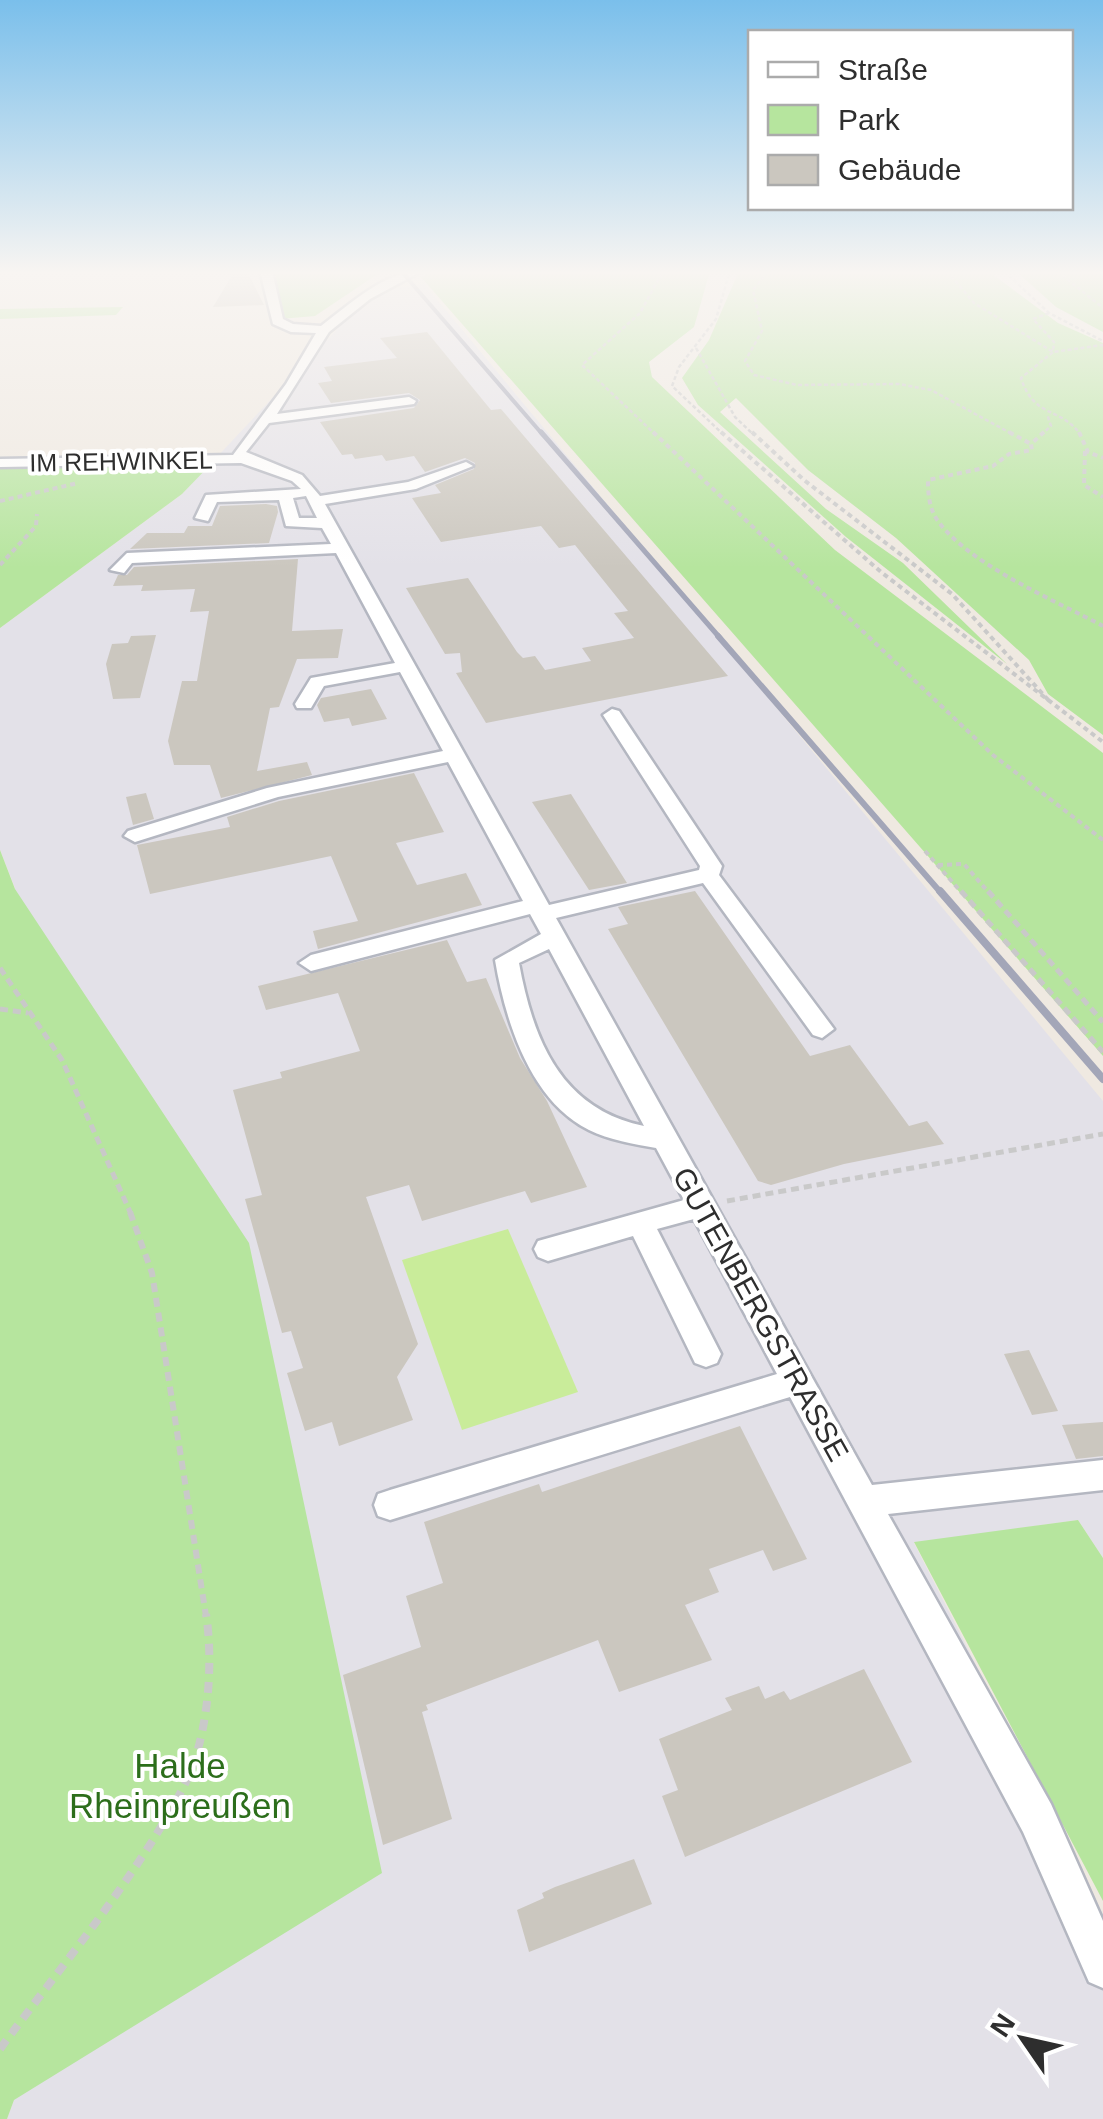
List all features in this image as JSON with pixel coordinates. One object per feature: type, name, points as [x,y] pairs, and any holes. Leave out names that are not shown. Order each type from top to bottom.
[{"type":"street","points":[[301,370],[239,452],[242,459],[296,478],[313,497]]},
{"type":"street","points":[[266,420],[409,401]]},
{"type":"street","name":"IM REHWINKEL","points":[[0,463],[242,459]]},
{"type":"street","points":[[203,518],[211,498],[313,497],[410,486],[466,466]]},
{"type":"street","points":[[285,495],[292,522],[327,523]]},
{"type":"street","name":"GUTENBERGSTRASSE","points":[[313,497],[1038,1818],[1103,1968]]},
{"type":"street","points":[[118,570],[127,558],[341,548]]},
{"type":"street","points":[[304,704],[317,682],[406,666]]},
{"type":"street","points":[[612,715],[710,866],[708,875],[822,1028]]},
{"type":"street","points":[[135,836],[274,792],[454,755]]},
{"type":"street","points":[[311,962],[544,919],[708,875]]},
{"type":"street","points":[[544,919],[508,960],[513,1004],[537,1053],[569,1106],[599,1124],[665,1140]]},
{"type":"street","points":[[548,1249],[701,1206]]},
{"type":"street","points":[[640,1223],[706,1354]]},
{"type":"street","points":[[390,1505],[799,1381]]},
{"type":"street","points":[[865,1501],[1103,1476]]},
{"type":"path","points":[[587,370],[993,755],[1103,840]]},
{"type":"path","points":[[675,370],[672,386],[856,554],[1030,693],[1103,742]]},
{"type":"path","points":[[708,370],[734,417],[804,480],[952,594],[1056,708]]},
{"type":"path","points":[[751,370],[754,375],[796,385],[899,384],[931,390],[945,394],[988,425],[1031,444]]},
{"type":"path","points":[[1031,370],[1021,378],[1034,408],[1076,428],[1084,445],[1084,485],[1102,497],[1103,506]]},
{"type":"path","points":[[1031,444],[1051,426],[1047,414]]},
{"type":"path","points":[[1031,444],[1032,450],[1009,454],[992,466],[928,480],[935,519],[978,554],[1103,626]]},
{"type":"path","points":[[1084,445],[1103,458]]},
{"type":"path","points":[[0,501],[78,482]]},
{"type":"path","points":[[0,565],[36,526],[38,514]]},
{"type":"path","points":[[925,850],[1103,1052]]},
{"type":"path","points":[[938,865],[964,864],[1103,1022]]},
{"type":"path","points":[[0,968],[62,1060],[90,1118],[152,1273],[209,1635],[203,1722],[185,1784],[125,1877],[0,2050]]},
{"type":"path","points":[[0,1009],[28,1013]]},
{"type":"path","points":[[701,1206],[1103,1134]]},
{"type":"shaded area","points":[[299,370],[496,370],[1103,1101],[1103,1558],[1078,1520],[914,1543],[1103,1914],[1103,2119],[7,2119],[14,2100],[15,888],[0,850],[0,628],[182,494]]},
{"type":"green space","points":[[502,370],[651,370],[652,377],[835,550],[1103,753],[1103,1056]]},
{"type":"green space","points":[[688,370],[1103,370],[1103,735],[1048,694],[1029,660],[896,538],[808,470],[736,398],[720,412],[826,509],[903,563],[1007,664],[846,537],[698,405],[682,378]]},
{"type":"green space","points":[[212,463],[182,494],[0,628],[0,466]]},
{"type":"green space","name":"Halde Rheinpreußen","points":[[0,850],[15,889],[249,1243],[382,1873],[14,2100],[7,2119],[0,2119]]},
{"type":"green space","points":[[508,1229],[578,1392],[462,1430],[402,1260]]},
{"type":"green space","points":[[1078,1520],[1103,1558],[1103,1901],[914,1542]]},
{"type":"building","points":[[326,370],[458,370],[491,410],[501,409],[728,676],[486,723],[456,673],[462,672],[460,653],[445,654],[406,588],[468,578],[517,652],[523,658],[535,656],[545,670],[591,661],[582,648],[634,638],[614,613],[628,611],[575,545],[559,548],[541,526],[441,542],[412,498],[441,493],[435,485],[474,469],[475,463],[465,458],[425,472],[414,456],[386,461],[382,455],[355,459],[352,454],[342,455],[320,422],[414,408],[420,400],[409,393],[331,403],[318,383],[332,381]]},
{"type":"building","points":[[220,506],[277,506],[278,512],[269,543],[130,549],[147,533],[184,533],[188,526],[212,526]]},
{"type":"building","points":[[298,559],[292,631],[343,629],[338,658],[297,659],[279,707],[270,708],[257,771],[307,762],[312,775],[221,798],[210,765],[174,765],[168,741],[182,681],[197,681],[209,611],[190,612],[195,589],[141,591],[143,585],[113,586],[118,575],[127,575],[134,567]]},
{"type":"building","points":[[156,635],[140,698],[113,699],[106,664],[112,644],[128,643],[131,636]]},
{"type":"building","points":[[371,689],[387,719],[352,726],[349,718],[324,722],[317,705],[321,698]]},
{"type":"building","points":[[414,773],[444,832],[396,843],[417,885],[466,873],[482,905],[318,949],[313,931],[358,921],[331,856],[150,894],[137,845],[230,827],[227,817],[279,801]]},
{"type":"building","points":[[146,793],[154,819],[133,825],[126,797]]},
{"type":"building","points":[[571,794],[627,883],[589,890],[532,802]]},
{"type":"building","points":[[695,891],[810,1056],[850,1045],[909,1126],[927,1121],[944,1144],[844,1164],[771,1185],[758,1181],[608,929],[628,924],[618,907]]},
{"type":"building","points":[[447,940],[467,982],[486,978],[520,1058],[547,1101],[587,1187],[531,1203],[525,1191],[422,1221],[409,1185],[366,1197],[418,1344],[397,1377],[413,1420],[339,1446],[332,1422],[305,1431],[287,1373],[303,1368],[291,1331],[282,1333],[245,1199],[262,1195],[233,1090],[282,1078],[280,1072],[360,1051],[338,993],[266,1010],[258,986]]},
{"type":"building","points":[[1029,1350],[1058,1411],[1032,1415],[1004,1354]]},
{"type":"building","points":[[1103,1422],[1103,1456],[1076,1459],[1062,1425]]},
{"type":"building","points":[[740,1426],[807,1559],[773,1571],[763,1550],[709,1569],[719,1592],[685,1605],[712,1660],[619,1692],[598,1640],[426,1705],[428,1710],[422,1712],[452,1819],[383,1845],[343,1675],[421,1647],[406,1596],[443,1583],[424,1522],[539,1484],[542,1492]]},
{"type":"building","points":[[864,1669],[912,1762],[685,1857],[662,1796],[678,1790],[659,1739],[732,1710],[725,1698],[759,1686],[765,1699],[784,1691],[790,1700]]},
{"type":"building","points":[[634,1859],[652,1904],[529,1952],[517,1910],[544,1898],[542,1893],[555,1887]]},
{"type":"railway","points":[[487,370],[543,435]]},
{"type":"railway","points":[[541,432],[720,638]]},
{"type":"railway","points":[[718,636],[942,894]]},
{"type":"railway","points":[[940,891],[1103,1079]]}]
